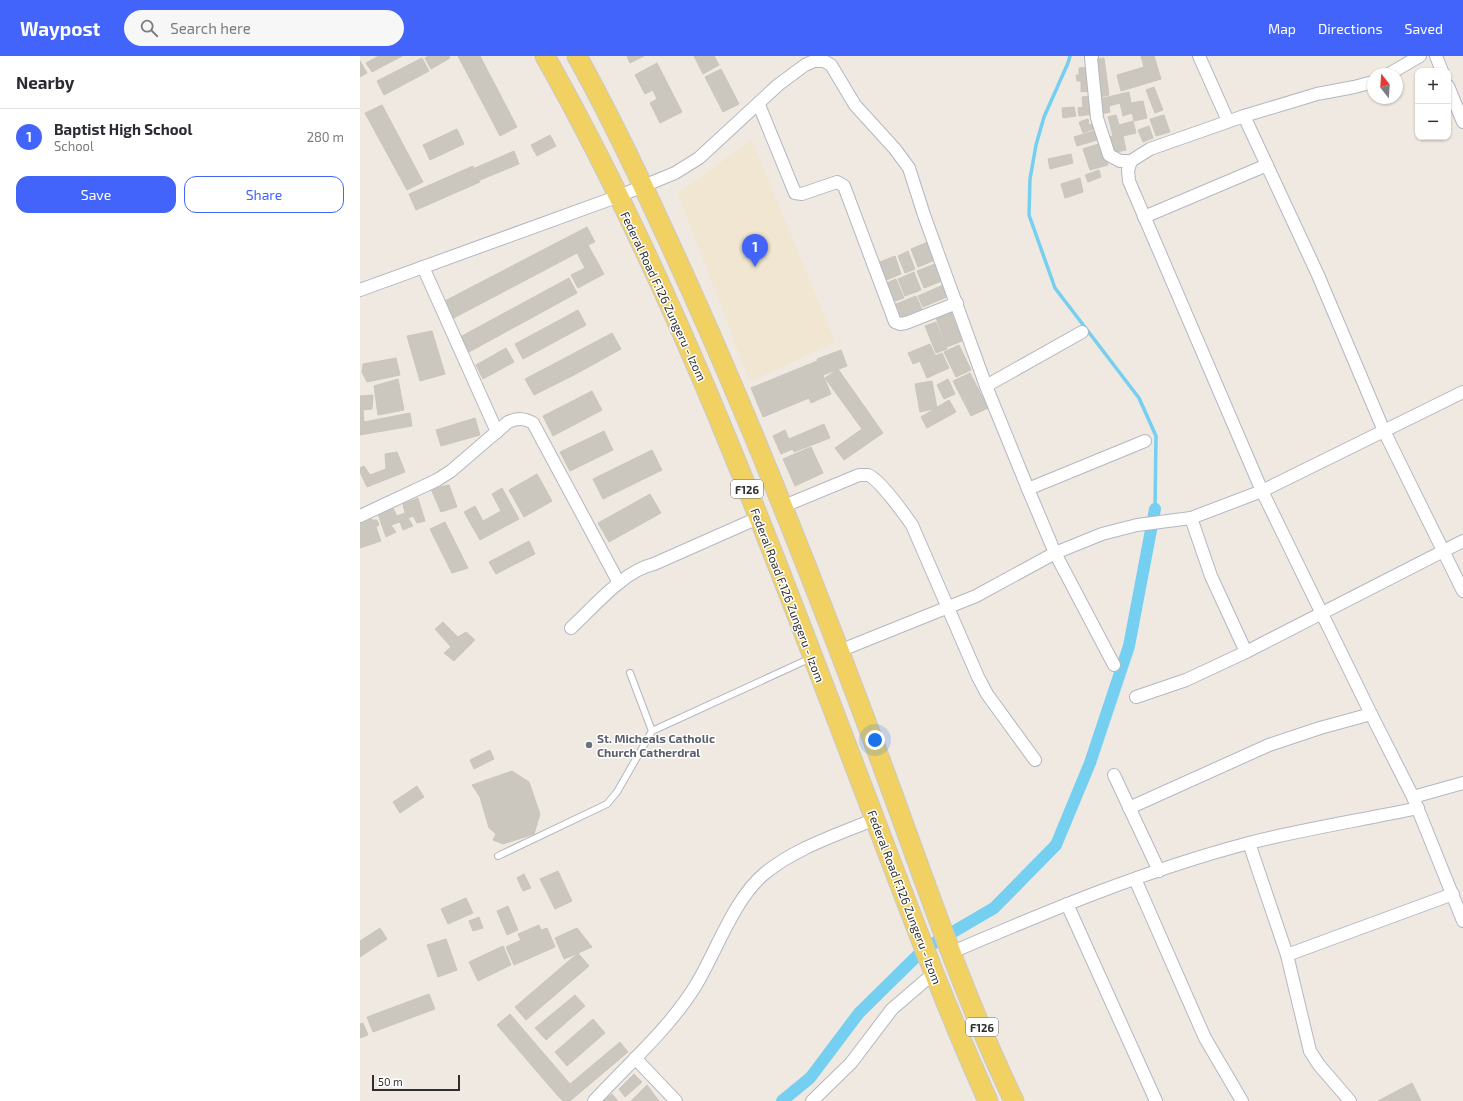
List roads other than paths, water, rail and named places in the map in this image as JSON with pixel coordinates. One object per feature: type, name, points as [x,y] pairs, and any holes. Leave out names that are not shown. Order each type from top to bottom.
[{"type":"main road","name":"Federal Road F.126 Zungeru - Izom","points":[[545,56],[619,196],[702,377],[858,774],[919,936],[988,1101]]},
{"type":"main road","name":"Federal Road F.126 Zungeru - Izom","points":[[577,56],[644,186],[729,375],[784,506],[882,764],[949,950],[1014,1101]]},
{"type":"main road","points":[[858,774],[882,764]]},
{"type":"street","points":[[1092,56],[1090,58],[1096,118],[1109,155],[1120,161],[1131,161],[1150,149],[1228,121],[1317,94],[1367,84]]},
{"type":"street","points":[[1199,56],[1228,121]]},
{"type":"street","points":[[1399,68],[1420,56]]},
{"type":"street","points":[[1436,56],[1441,68]]},
{"type":"street","points":[[360,290],[619,196],[675,173],[699,158],[778,85],[805,65],[824,58],[831,65],[855,105],[895,149],[909,168],[924,215],[986,386],[1028,489],[1055,553],[1114,665]]},
{"type":"street","points":[[1451,93],[1463,122]]},
{"type":"street","points":[[759,104],[795,193],[802,194],[837,182],[844,186],[895,322],[900,324],[906,323],[957,303]]},
{"type":"street","points":[[1244,116],[1318,275],[1384,431],[1463,591]]},
{"type":"street","points":[[1131,161],[1128,170],[1129,181],[1262,491],[1370,714],[1416,802],[1463,921]]},
{"type":"street","points":[[1144,217],[1267,165]]},
{"type":"street","points":[[423,267],[497,432]]},
{"type":"street","points":[[986,386],[1082,332]]},
{"type":"street","points":[[839,651],[949,608],[976,596],[1055,553],[1111,531],[1138,525],[1191,518],[1262,491],[1463,392]]},
{"type":"street","points":[[360,516],[437,480],[451,471],[508,422],[517,419],[526,419],[533,423],[619,583]]},
{"type":"street","points":[[1028,489],[1145,441]]},
{"type":"street","points":[[784,506],[859,475],[868,476],[876,481],[903,511],[912,525],[987,694],[1035,760]]},
{"type":"street","points":[[571,628],[619,583],[642,567],[654,564],[758,518]]},
{"type":"street","points":[[1191,518],[1211,576],[1246,652]]},
{"type":"street","points":[[1136,697],[1186,680],[1246,652],[1321,612],[1463,541]]},
{"type":"street","points":[[1129,808],[1269,745],[1320,728],[1370,714]]},
{"type":"street","points":[[1114,775],[1159,871]]},
{"type":"street","points":[[949,950],[1067,904],[1159,871],[1249,843],[1416,802],[1463,784]]},
{"type":"street","points":[[594,1101],[672,1019],[696,986],[742,900],[763,875],[793,854],[875,819]]},
{"type":"street","points":[[1249,843],[1287,955],[1310,1051],[1319,1065],[1350,1101]]},
{"type":"street","points":[[1135,879],[1205,1038],[1242,1101]]},
{"type":"street","points":[[1287,955],[1453,894]]},
{"type":"street","points":[[1067,904],[1156,1101]]},
{"type":"street","points":[[812,1101],[851,1063],[892,1009],[933,971]]},
{"type":"street","points":[[635,1058],[676,1101]]},
{"type":"lane","points":[[498,856],[607,804],[618,792],[652,730],[812,658]]},
{"type":"lane","points":[[630,673],[652,730]]},
{"type":"waterway","points":[[1070,56],[1044,117],[1036,145],[1030,179],[1029,215],[1055,288],[1139,398],[1156,436],[1155,509]]},
{"type":"waterway","points":[[782,1101],[810,1078],[859,1013],[924,949],[994,908],[1056,845],[1090,763],[1129,646],[1155,509]]},
{"type":"place","name":"Baptist High School","points":[[755,267]]},
{"type":"place","name":"St. Micheals Catholic Church Catherdral","points":[[589,745]]}]
